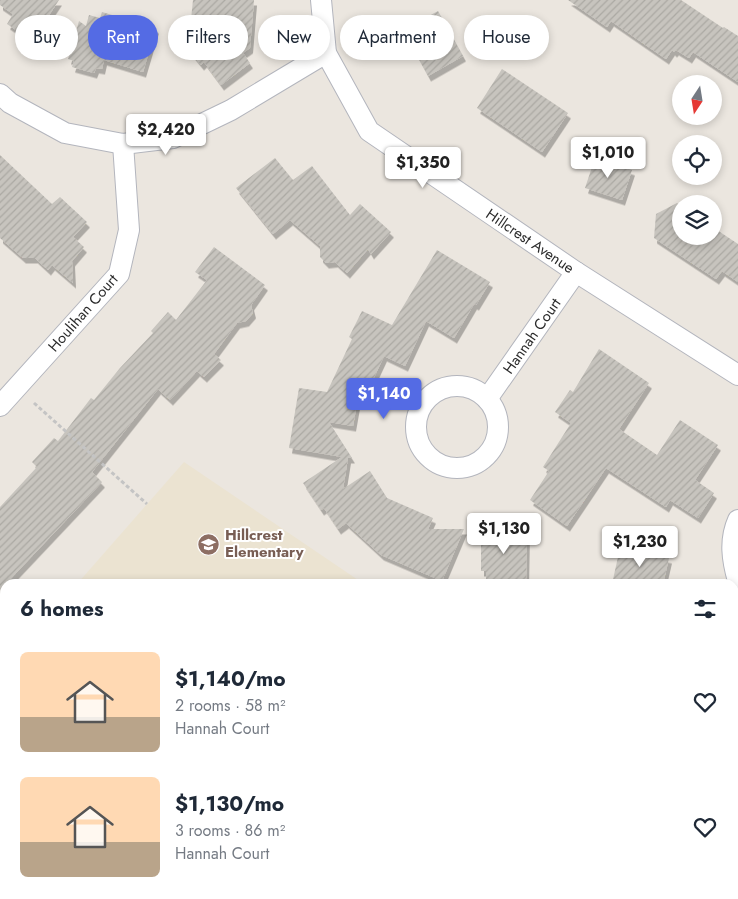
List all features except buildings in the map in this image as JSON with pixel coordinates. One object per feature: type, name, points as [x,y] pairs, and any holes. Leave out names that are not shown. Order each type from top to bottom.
[{"type":"street","name":"Hillcrest Avenue","points":[[321,0],[322,15]]},
{"type":"street","points":[[0,94],[10,103],[65,133],[123,144],[173,138],[231,110],[314,60]]},
{"type":"street","name":"Hillcrest Avenue","points":[[330,60],[369,130],[576,272],[738,375]]},
{"type":"street","name":"Houlihan Court","points":[[0,406],[118,274],[129,230],[123,144]]},
{"type":"street","name":"Hannah Court","points":[[487,399],[576,272]]},
{"type":"street","points":[[452,386],[464,386],[477,391],[487,399],[496,410],[499,424],[498,439],[491,452],[481,462],[468,468],[453,468],[440,465],[428,457],[420,446],[416,433],[416,421],[420,408],[428,398],[439,390],[452,386]]},
{"type":"street","points":[[737,579],[732,560],[734,528],[738,520]]},
{"type":"path","points":[[17,387],[147,504]]},
{"type":"shaded area","name":"Hillcrest Elementary","points":[[184,462],[357,579],[81,579]]},
{"type":"place","name":"Hillcrest Elementary","points":[[209,544]]}]
